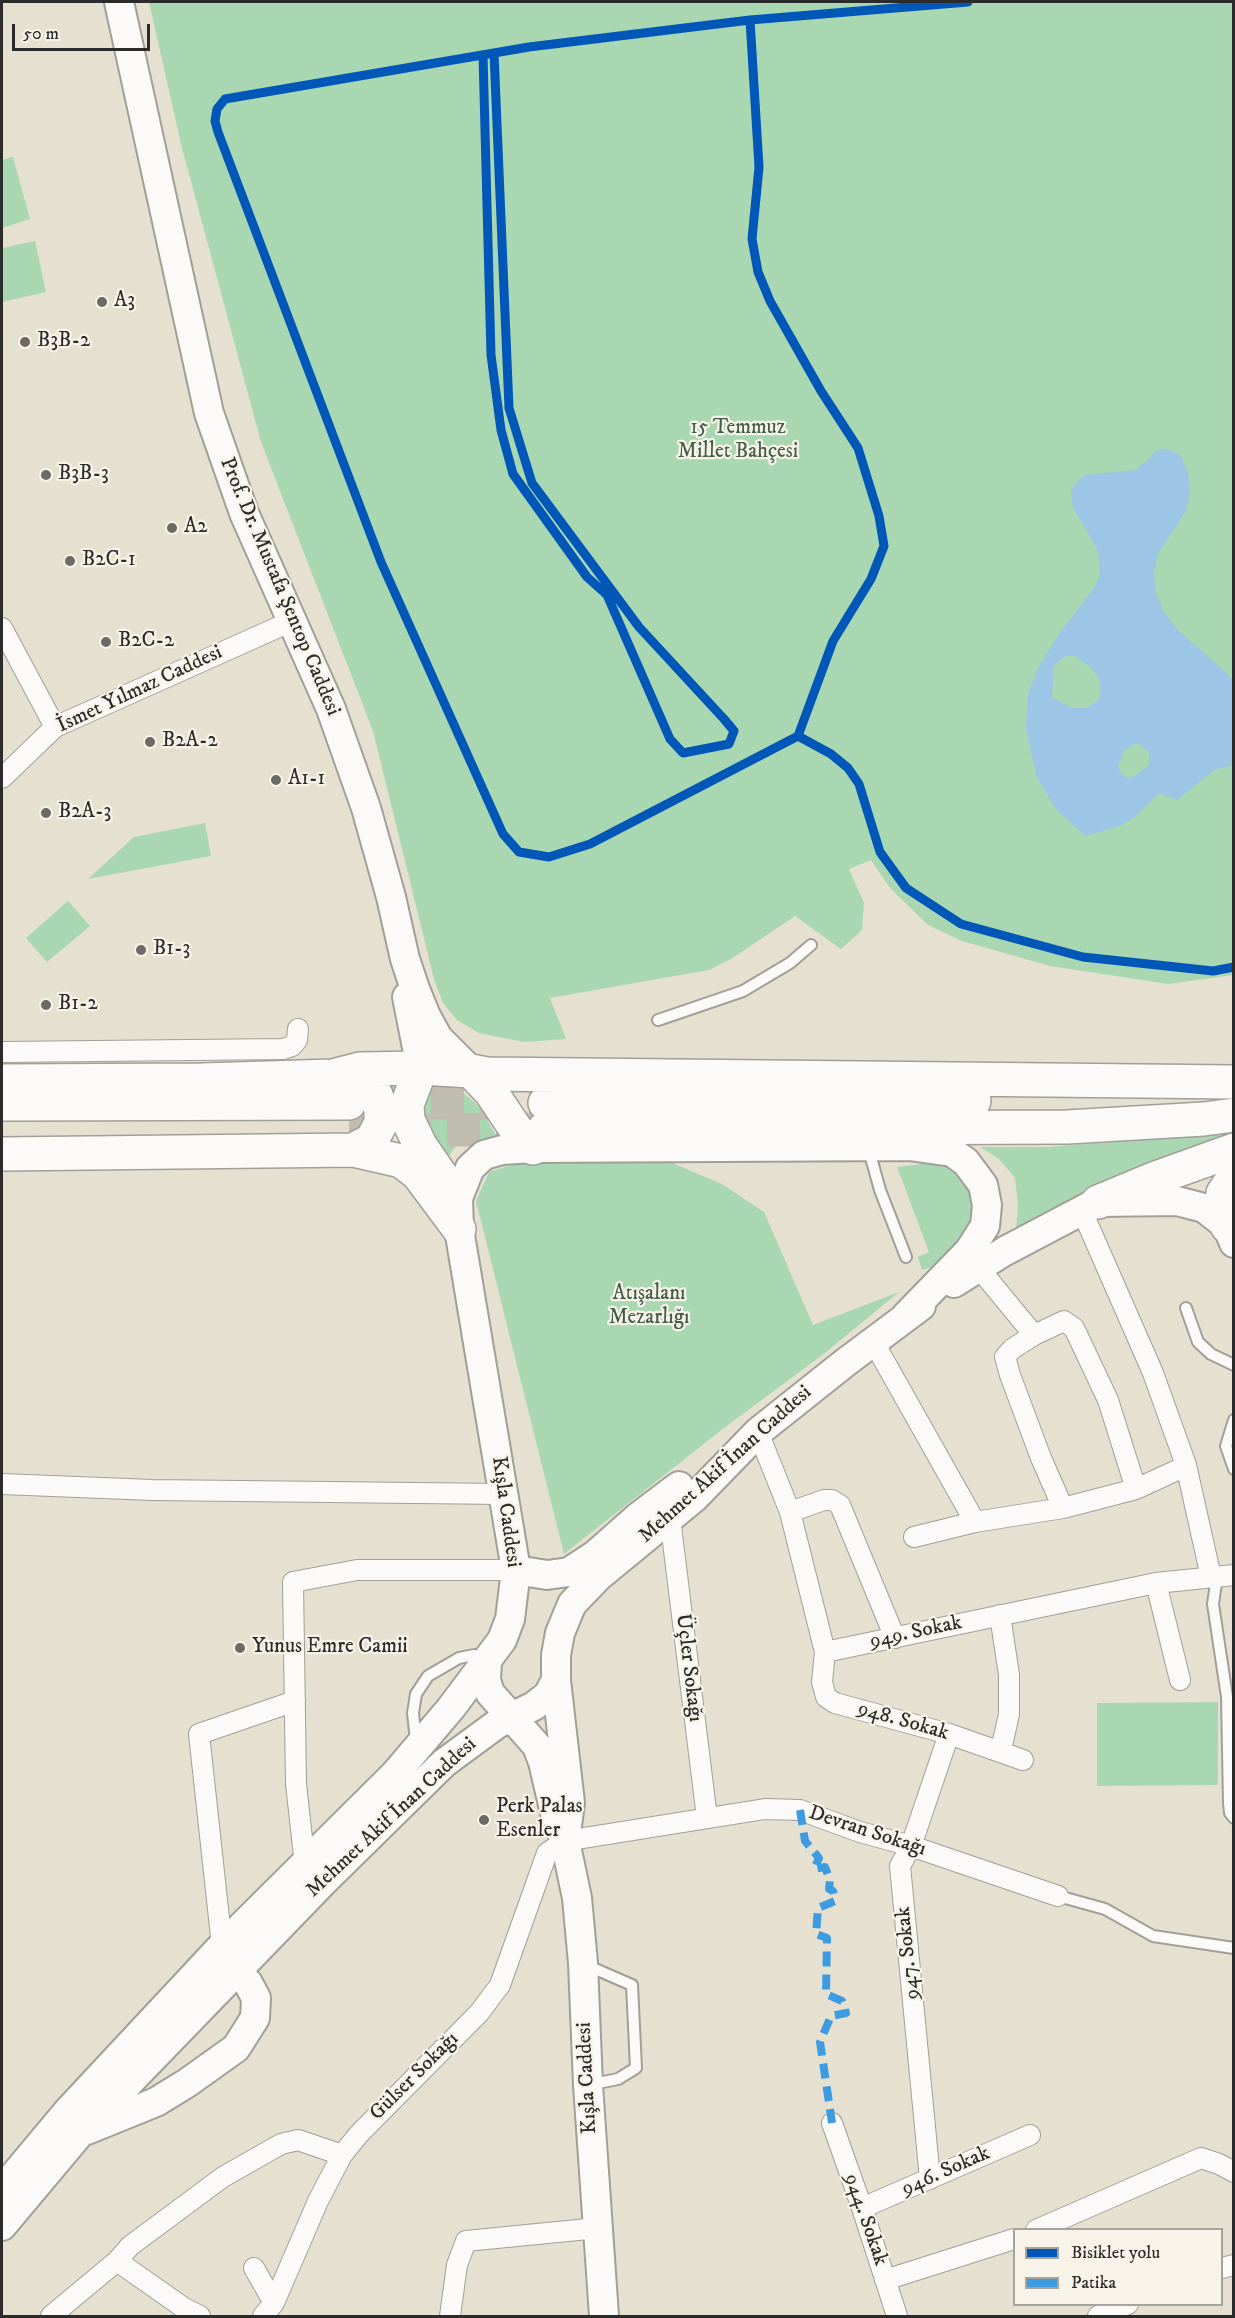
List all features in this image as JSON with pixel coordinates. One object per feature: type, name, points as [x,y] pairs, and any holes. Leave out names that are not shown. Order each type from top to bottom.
[{"type":"highway","points":[[421,1068],[407,1105],[408,1120],[420,1145],[442,1177],[459,1229]]},
{"type":"highway","points":[[2,1154],[349,1106],[421,1068],[487,1074],[1233,1084]]},
{"type":"highway","points":[[471,1071],[491,1092],[523,1140],[541,1127],[1163,1094],[1233,1084]]},
{"type":"highway","points":[[2,1081],[202,1080],[349,1106],[401,1161],[418,1174],[459,1229]]},
{"type":"highway","points":[[2,1104],[349,1106]]},
{"type":"highway","points":[[2,1133],[349,1106]]},
{"type":"highway","points":[[541,1127],[1066,1127],[1204,1119],[1233,1115]]},
{"type":"highway","points":[[1090,1207],[1156,1178],[1233,1150]]},
{"type":"highway","points":[[1231,1231],[1222,1207],[1223,1193],[1233,1177]]},
{"type":"main road","name":"Prof. Dr. Mustafa Şentop Caddesi","points":[[119,2],[209,413],[244,513],[331,709],[366,808],[391,897],[405,959]]},
{"type":"main road","points":[[405,959],[409,1015],[421,1068]]},
{"type":"main road","points":[[405,959],[426,1016],[438,1038],[471,1071]]},
{"type":"main road","points":[[349,1106],[380,1060],[395,1048],[409,1015]]},
{"type":"main road","name":"Kışla Caddesi","points":[[604,2316],[588,2085],[584,1963],[577,1898],[565,1841],[537,1746],[490,1693],[486,1680],[487,1662],[502,1640],[510,1619],[516,1570],[459,1229],[458,1198],[470,1168],[484,1155],[502,1150],[541,1127],[868,1148],[909,1146],[952,1152],[966,1162],[983,1185],[987,1205],[985,1226],[969,1251],[906,1317]]},
{"type":"main road","points":[[1090,1207],[1177,1201],[1204,1208],[1231,1231]]},
{"type":"main road","name":"Mehmet Akif İnan Caddesi","points":[[2,2190],[68,2111],[224,1958],[323,1882],[444,1763],[474,1739],[510,1716],[534,1706],[548,1695],[556,1680],[556,1654],[560,1633],[572,1604],[598,1577],[694,1498],[758,1432],[873,1341],[978,1267],[1090,1207]]},
{"type":"main road","points":[[516,1570],[547,1575],[569,1572],[595,1555],[638,1517],[715,1460],[758,1432]]},
{"type":"main road","name":"Mehmet Akif İnan Caddesi","points":[[2,2226],[224,1958],[305,1865],[395,1774],[487,1662]]},
{"type":"main road","name":"Kışla Caddesi","points":[[556,1680],[570,1803],[565,1841]]},
{"type":"main road","points":[[80,2133],[156,2102],[236,2048],[255,2018],[256,1998],[248,1983],[224,1958]]},
{"type":"street","name":"İsmet Yılmaz Caddesi","points":[[2,778],[55,727],[292,621]]},
{"type":"street","points":[[2,628],[55,727]]},
{"type":"street","points":[[2,1052],[283,1049],[292,1046],[297,1040],[298,1029]]},
{"type":"street","points":[[1090,1207],[1186,1466],[1220,1576]]},
{"type":"street","points":[[978,1267],[1034,1335]]},
{"type":"street","points":[[1063,1508],[1037,1448],[1005,1357],[1012,1349],[1034,1335],[1064,1321],[1074,1328],[1108,1400],[1136,1489]]},
{"type":"street","points":[[873,1341],[975,1522]]},
{"type":"street","points":[[758,1432],[790,1512],[825,1652]]},
{"type":"street","points":[[914,1537],[975,1522],[1063,1508],[1136,1489],[1186,1466]]},
{"type":"street","points":[[2,1484],[152,1490],[503,1494]]},
{"type":"street","points":[[790,1512],[824,1500],[832,1500],[840,1505],[895,1638]]},
{"type":"street","name":"Üçler Sokağı","points":[[670,1518],[707,1818]]},
{"type":"street","points":[[305,1865],[296,1784],[293,1582],[357,1570],[516,1570]]},
{"type":"street","name":"949. Sokak","points":[[825,1652],[1156,1583],[1220,1576]]},
{"type":"street","points":[[1156,1583],[1180,1680]]},
{"type":"street","points":[[998,1750],[1003,1741],[1009,1714],[1009,1675],[1000,1615]]},
{"type":"street","name":"948. Sokak","points":[[825,1652],[822,1682],[826,1697],[834,1703],[949,1734],[1023,1760]]},
{"type":"street","points":[[224,1958],[199,1734],[295,1701]]},
{"type":"street","name":"947. Sokak","points":[[930,2180],[900,1866],[911,1846],[949,1734]]},
{"type":"street","name":"Devran Sokağı","points":[[565,1841],[765,1809],[800,1810],[860,1832],[911,1846],[1058,1896]]},
{"type":"street","name":"Gülser Sokağı","points":[[268,2309],[342,2155],[359,2134],[479,2013],[500,1985],[547,1853],[565,1841]]},
{"type":"street","name":"944. Sokak","points":[[831,2123],[862,2208],[897,2316]]},
{"type":"street","name":"946. Sokak","points":[[862,2208],[1029,2135]]},
{"type":"street","points":[[51,2316],[117,2261],[130,2246],[223,2177],[281,2144],[298,2140],[342,2155]]},
{"type":"street","points":[[1038,2228],[1201,2158],[1219,2163],[1233,2172]]},
{"type":"street","points":[[450,2316],[457,2265],[466,2241],[598,2228]]},
{"type":"street","points":[[885,2280],[1013,2239]]},
{"type":"street","points":[[117,2261],[186,2314]]},
{"type":"street","points":[[254,2268],[268,2309]]},
{"type":"street","points":[[1098,2316],[1123,2306]]},
{"type":"lane","points":[[658,1020],[743,991],[783,968],[812,945]]},
{"type":"lane","points":[[868,1148],[880,1190],[906,1257]]},
{"type":"lane","points":[[1186,1308],[1198,1342],[1211,1354],[1233,1365]]},
{"type":"lane","points":[[1233,1420],[1226,1446],[1233,1469]]},
{"type":"lane","points":[[1220,1576],[1213,1604],[1227,1697],[1229,1803],[1233,1818]]},
{"type":"lane","points":[[420,1744],[415,1732],[412,1713],[416,1694],[428,1676],[459,1658],[474,1655],[487,1662]]},
{"type":"lane","points":[[1058,1896],[1105,1909],[1153,1936],[1233,1948]]},
{"type":"lane","points":[[584,1963],[632,1985],[636,2068],[618,2079],[588,2085]]},
{"type":"green space","name":"15 Temmuz Millet Bahçesi","points":[[149,2],[1233,2],[1233,975],[1168,984],[1050,966],[962,941],[928,925],[890,888],[871,860],[849,869],[864,903],[862,930],[841,949],[795,916],[731,959],[709,970],[550,998],[566,1039],[524,1042],[479,1033],[457,1020],[443,1003],[434,979],[373,731],[261,442],[181,144]]},
{"type":"green space","points":[[13,157],[30,219],[2,228],[2,160]]},
{"type":"green space","points":[[35,241],[46,292],[2,302],[2,248]]},
{"type":"green space","points":[[205,823],[211,856],[88,879],[134,837]]},
{"type":"green space","points":[[68,901],[90,926],[47,962],[26,938]]},
{"type":"green space","points":[[443,1087],[462,1092],[479,1106],[498,1139],[457,1145],[447,1158],[421,1121],[418,1106],[427,1093]]},
{"type":"green space","points":[[1233,1131],[1233,1139],[1016,1230],[1018,1206],[1015,1178],[999,1159],[980,1147],[1048,1147]]},
{"type":"green space","name":"Atışalanı Mezarlığı","points":[[526,1160],[670,1162],[722,1184],[764,1212],[813,1325],[899,1292],[825,1353],[724,1428],[564,1554],[476,1201],[489,1172]]},
{"type":"green space","points":[[922,1164],[939,1165],[965,1173],[979,1213],[967,1240],[932,1267],[922,1270],[918,1257],[929,1252],[897,1167]]},
{"type":"green space","points":[[1218,1702],[1218,1785],[1097,1786],[1097,1703]]},
{"type":"water","points":[[1170,450],[1181,456],[1188,473],[1190,491],[1187,509],[1159,552],[1154,571],[1155,589],[1163,611],[1177,629],[1233,679],[1233,765],[1214,770],[1177,800],[1159,793],[1136,816],[1122,825],[1085,836],[1055,808],[1036,775],[1026,729],[1028,694],[1039,666],[1059,634],[1094,588],[1100,574],[1098,551],[1073,507],[1071,492],[1074,485],[1085,475],[1135,470],[1155,451]],"holes":[[[1073,655],[1092,668],[1100,681],[1098,700],[1087,708],[1073,708],[1052,698],[1054,666],[1063,657]],[[1139,744],[1149,752],[1149,765],[1128,778],[1121,773],[1118,767],[1124,751],[1132,745]]]},
{"type":"tunnel","points":[[382,1103],[545,1103]]},
{"type":"tunnel","points":[[349,1131],[542,1129]]},
{"type":"marked path","points":[[800,1810],[805,1841],[819,1858],[814,1869],[825,1867],[830,1880],[829,1889],[833,1891],[835,1901],[818,1908],[816,1934],[827,1938],[826,1994],[842,2001],[846,2013],[831,2016],[820,2042],[832,2123]]},
{"type":"cycle path","points":[[750,20],[759,167],[752,239],[758,272],[770,301],[821,391],[858,448],[879,516],[884,546],[871,579],[833,641],[798,736],[590,844],[549,857],[519,852],[503,834],[381,562],[218,132],[215,121],[217,109],[225,99],[529,47],[750,20],[968,2]]},
{"type":"cycle path","points":[[483,55],[491,355],[501,430],[513,474],[587,577],[607,595],[670,739],[683,753],[729,744],[734,731],[639,627],[532,483],[509,408],[494,53]]},
{"type":"cycle path","points":[[798,736],[831,754],[848,768],[859,784],[880,852],[906,888],[961,924],[1083,957],[1213,971],[1234,967]]},
{"type":"place","name":"A3","points":[[102,302]]},
{"type":"place","name":"B3B-2","points":[[25,342]]},
{"type":"place","name":"B3B-3","points":[[46,475]]},
{"type":"place","name":"A2","points":[[172,528]]},
{"type":"place","name":"B2C-1","points":[[70,561]]},
{"type":"place","name":"B2C-2","points":[[106,642]]},
{"type":"place","name":"B2A-2","points":[[150,742]]},
{"type":"place","name":"A1-1","points":[[276,780]]},
{"type":"place","name":"B2A-3","points":[[46,813]]},
{"type":"place","name":"B1-3","points":[[141,950]]},
{"type":"place","name":"B1-2","points":[[46,1005]]},
{"type":"place","name":"Yunus Emre Camii","points":[[240,1648]]},
{"type":"place","name":"Perk Palas Esenler","points":[[484,1820]]}]
